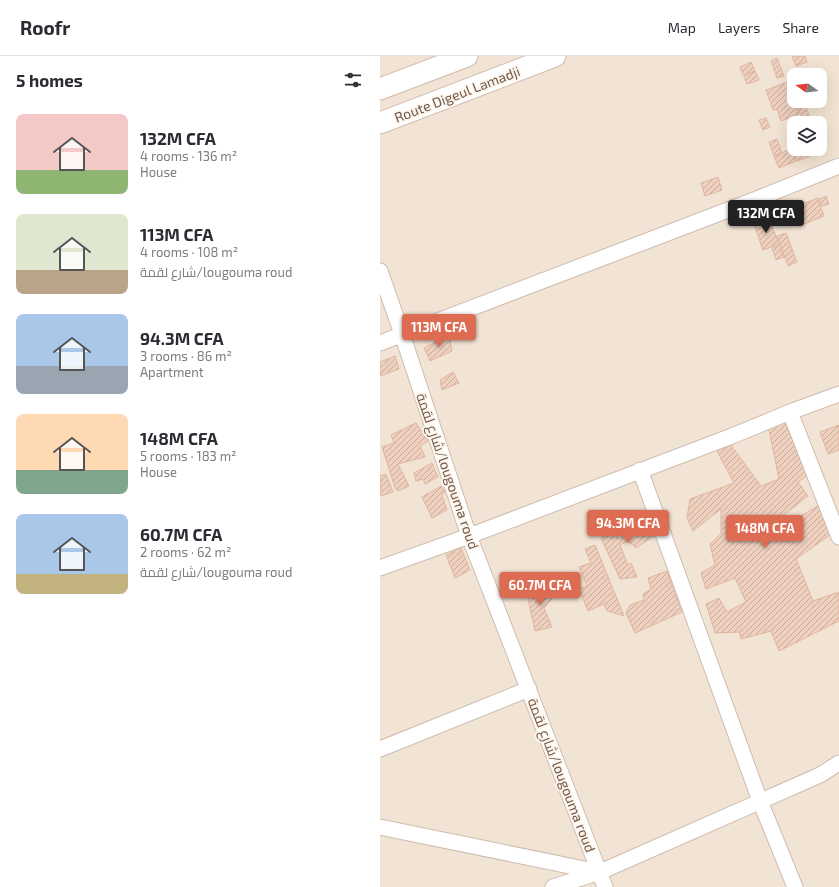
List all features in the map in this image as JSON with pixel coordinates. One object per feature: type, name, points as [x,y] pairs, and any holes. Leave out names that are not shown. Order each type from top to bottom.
[{"type":"main road","points":[[380,89],[467,56]]},
{"type":"main road","name":"Route Digeul Lamadji","points":[[380,123],[556,56]]},
{"type":"street","points":[[380,343],[839,166]]},
{"type":"street","name":"شارع لقمة/lougouma roud","points":[[380,271],[469,536],[606,883]]},
{"type":"street","points":[[380,568],[469,536],[839,394]]},
{"type":"street","points":[[790,412],[839,537]]},
{"type":"street","points":[[640,470],[760,801],[795,887]]},
{"type":"street","points":[[380,749],[529,689]]},
{"type":"street","points":[[553,887],[606,883],[705,826],[820,775],[839,763]]},
{"type":"street","points":[[380,826],[606,883]]},
{"type":"shaded area","points":[[380,56],[839,56],[839,887],[380,887]]},
{"type":"building","points":[[805,56],[807,62],[796,66],[792,57]]},
{"type":"building","points":[[777,58],[784,76],[777,78],[771,61]]},
{"type":"building","points":[[751,62],[755,71],[743,75],[740,67]]},
{"type":"building","points":[[755,71],[759,80],[747,84],[744,76]]},
{"type":"building","points":[[787,82],[787,108],[797,108],[799,114],[787,116],[787,119],[781,121],[777,109],[773,110],[766,90]]},
{"type":"building","points":[[806,108],[810,116],[802,116],[798,109]]},
{"type":"building","points":[[766,118],[770,127],[763,130],[759,120]]},
{"type":"building","points":[[777,139],[782,153],[774,156],[769,142]]},
{"type":"building","points":[[787,151],[787,156],[794,156],[796,161],[779,168],[774,156]]},
{"type":"building","points":[[795,156],[810,156],[797,161]]},
{"type":"building","points":[[718,177],[722,190],[705,196],[701,183]]},
{"type":"building","points":[[826,196],[829,204],[821,206],[819,199]]},
{"type":"building","points":[[818,198],[824,216],[802,225],[795,207]]},
{"type":"building","points":[[769,218],[779,244],[763,250],[754,224]]},
{"type":"building","points":[[786,233],[797,262],[788,266],[777,236]]},
{"type":"building","points":[[780,245],[784,257],[776,260],[772,248]]},
{"type":"building","points":[[449,335],[452,351],[430,361],[424,348]]},
{"type":"building","points":[[395,356],[399,369],[380,376],[380,362]]},
{"type":"building","points":[[453,372],[459,383],[442,390],[440,380]]},
{"type":"building","points":[[416,423],[428,441],[420,446],[425,457],[398,464],[409,486],[398,491],[395,488],[382,447],[394,443],[391,435]]},
{"type":"building","points":[[785,423],[809,474],[798,482],[808,496],[780,518],[784,526],[821,504],[830,535],[796,559],[813,601],[839,592],[839,621],[779,651],[771,631],[741,639],[739,632],[715,633],[706,604],[719,598],[727,612],[746,602],[735,578],[706,589],[701,573],[715,565],[710,544],[721,534],[721,509],[693,531],[687,518],[690,499],[734,483],[717,451],[730,444],[761,486],[779,479],[768,425]]},
{"type":"building","points":[[839,425],[839,450],[828,454],[820,432]]},
{"type":"building","points":[[432,463],[438,477],[425,484],[423,479],[416,481],[414,473]]},
{"type":"building","points":[[386,474],[393,492],[381,496],[380,476]]},
{"type":"building","points":[[441,486],[445,492],[442,496],[447,510],[432,518],[422,497]]},
{"type":"building","points":[[649,516],[658,533],[636,548],[628,541],[620,545],[628,565],[631,563],[637,577],[620,579],[601,538],[614,531],[619,539],[622,538],[618,530],[623,525]]},
{"type":"building","points":[[595,545],[624,616],[607,611],[604,604],[588,611],[579,589],[587,586],[579,567],[591,563],[585,549]]},
{"type":"building","points":[[461,548],[470,570],[455,578],[446,555]]},
{"type":"building","points":[[667,571],[682,612],[635,633],[626,613],[630,605],[644,600],[643,594],[651,589],[648,578]]},
{"type":"building","points":[[537,583],[542,590],[550,588],[556,594],[544,608],[552,627],[535,631],[526,589]]}]
